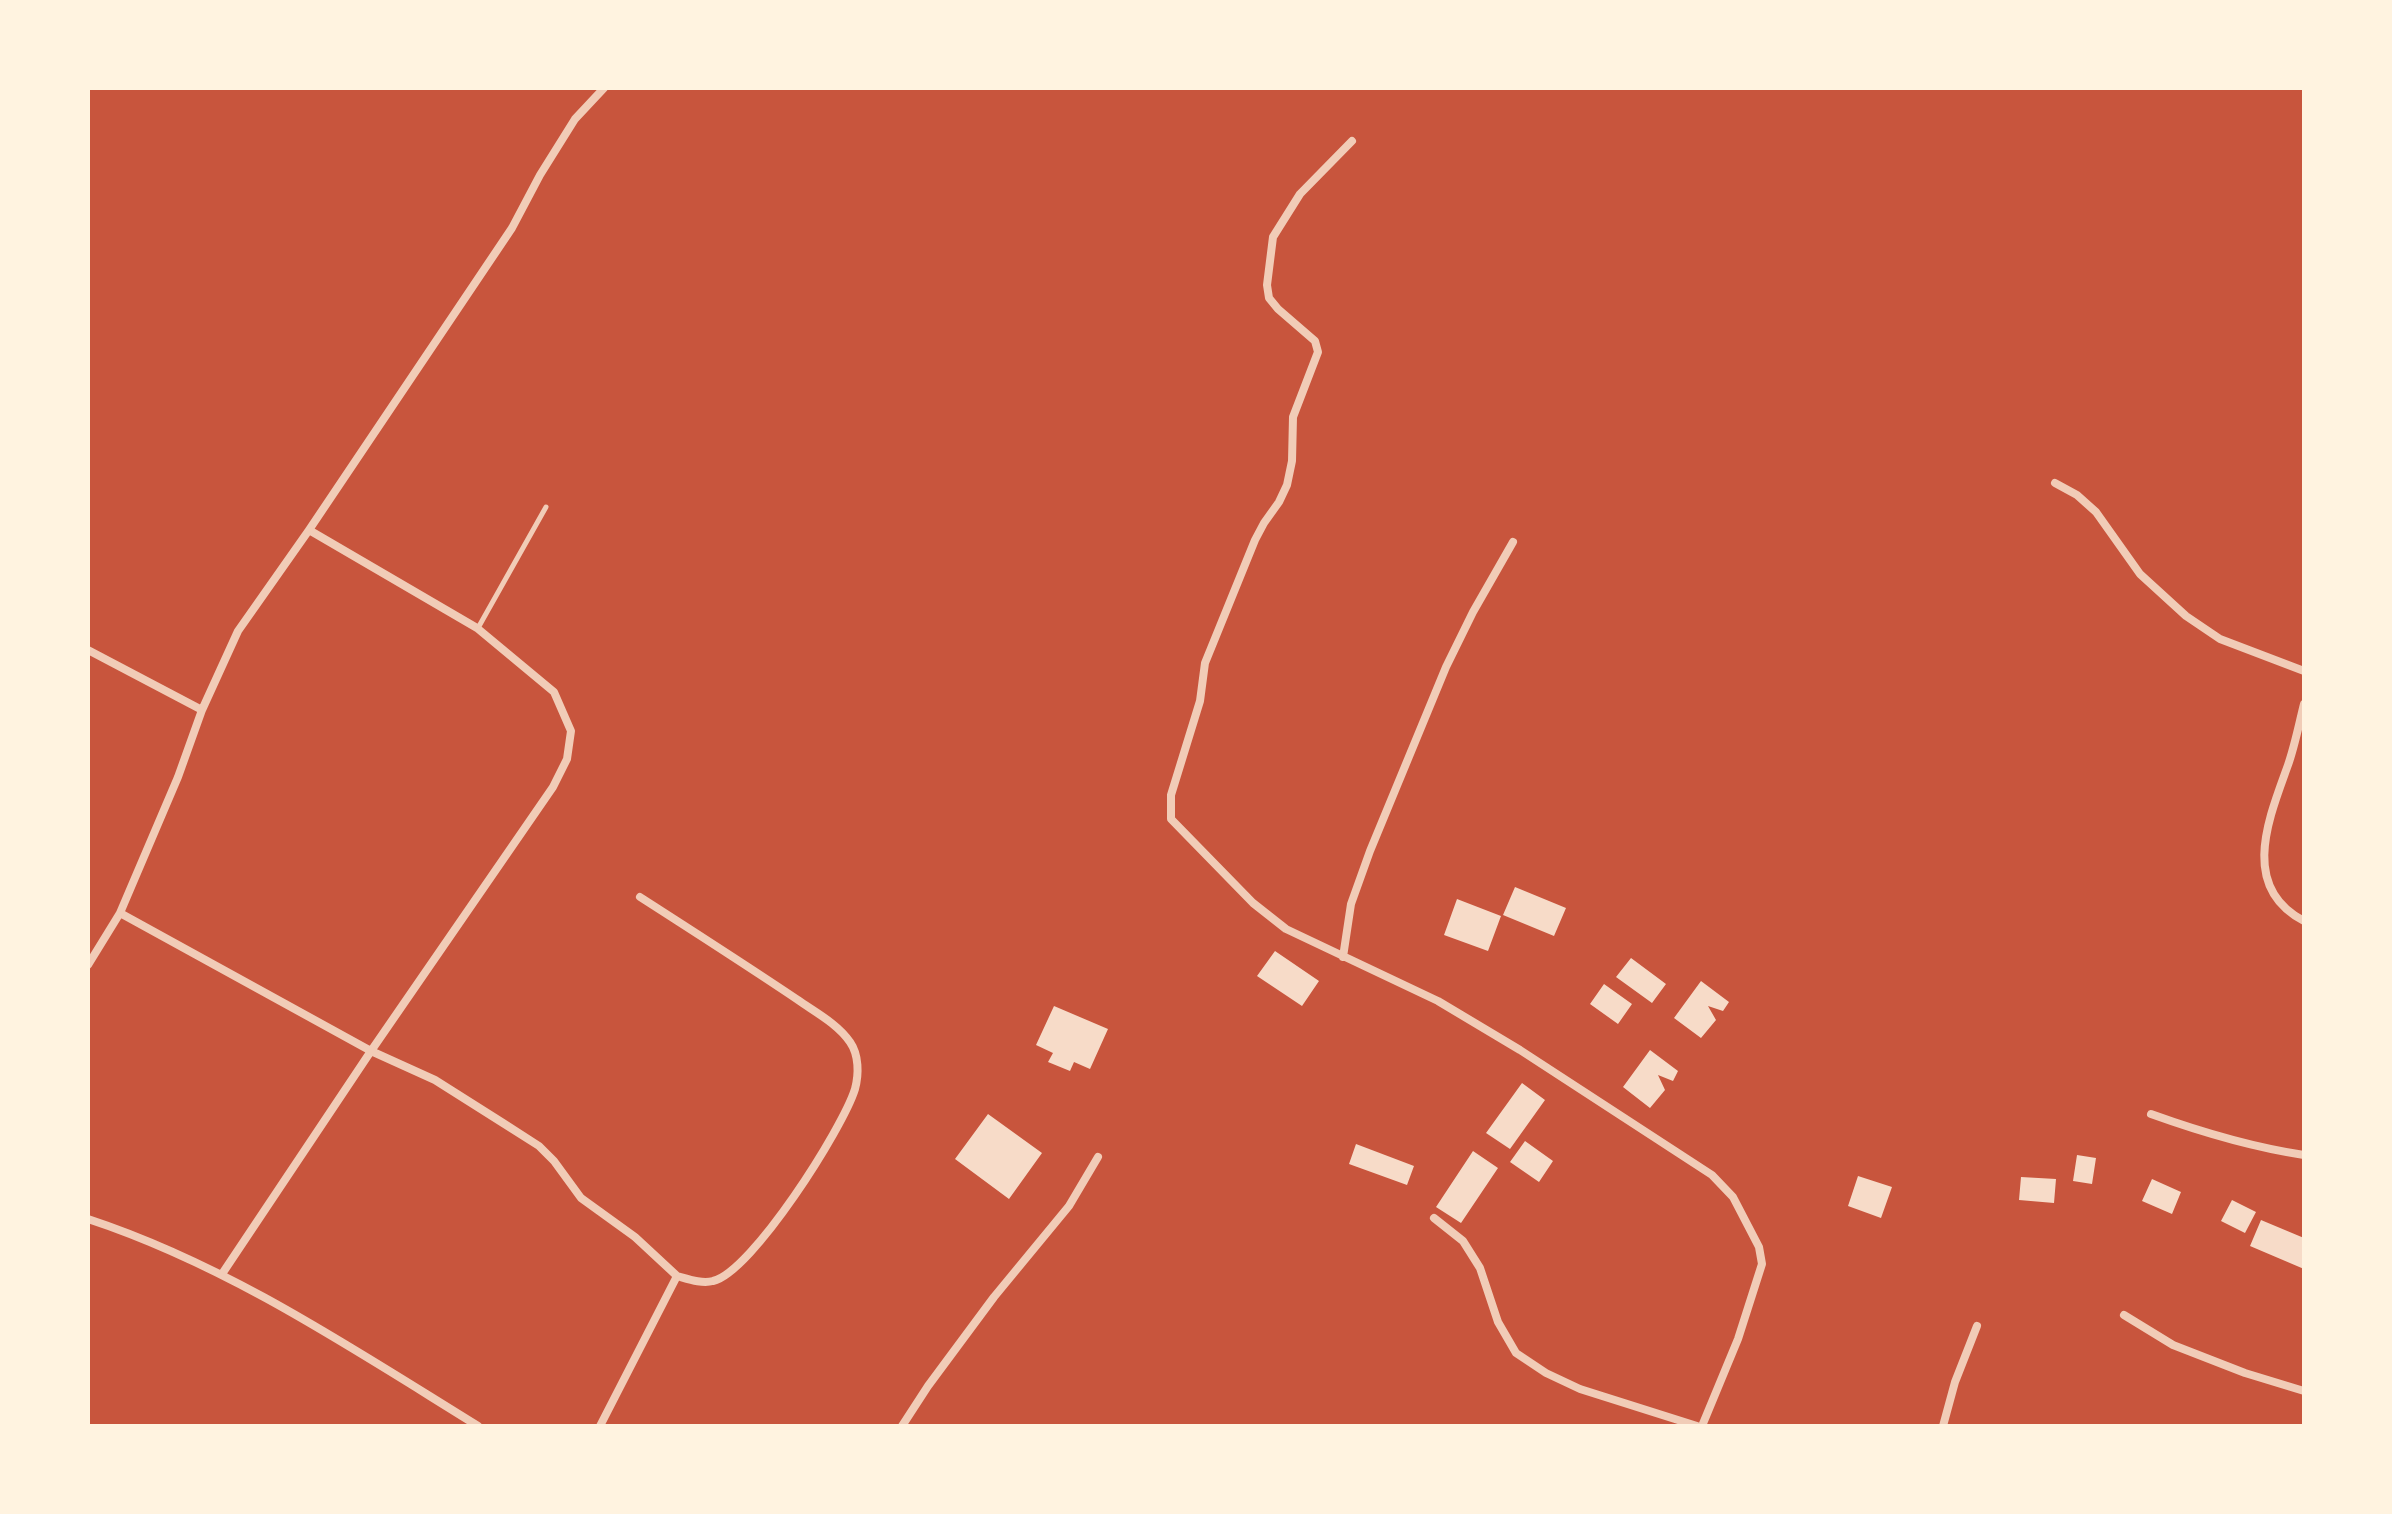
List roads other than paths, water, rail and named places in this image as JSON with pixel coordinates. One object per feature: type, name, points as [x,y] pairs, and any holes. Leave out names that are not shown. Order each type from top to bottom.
[{"type":"street","points":[[88,965],[120,913],[178,777],[202,710],[238,631],[512,228],[575,119],[604,88]]},
{"type":"street","points":[[1352,141],[1300,194],[1273,237],[1267,285],[1269,298],[1315,341],[1318,352],[1293,417],[1292,461],[1287,485],[1255,540],[1205,663],[1200,701],[1171,795],[1171,819],[1253,903],[1286,929],[1438,1001],[1520,1050],[1712,1175],[1733,1197],[1759,1247],[1762,1264],[1738,1339],[1700,1426],[1580,1389],[1546,1373],[1516,1353],[1498,1322],[1480,1268],[1463,1241],[1434,1218]]},
{"type":"street","points":[[2055,483],[2077,495],[2096,512],[2140,574],[2186,616],[2220,639],[2304,671]]},
{"type":"street","points":[[222,1274],[553,787],[567,759],[571,731],[554,692],[477,628],[309,530]]},
{"type":"street","points":[[1343,957],[1351,904],[1375,838],[1446,667],[1513,542]]},
{"type":"street","points":[[88,650],[202,710]]},
{"type":"street","points":[[2304,704],[2289,762],[2266,827],[2264,867],[2272,893],[2291,914],[2304,921]]},
{"type":"street","points":[[120,913],[371,1051],[435,1080],[539,1146],[581,1198],[635,1237],[677,1276],[712,1282],[727,1275],[783,1211],[823,1151],[855,1088],[858,1063],[851,1042],[833,1024],[640,897]]},
{"type":"street","points":[[2151,1114],[2233,1140],[2304,1155]]},
{"type":"street","points":[[902,1426],[994,1297],[1069,1206],[1098,1157]]},
{"type":"street","points":[[88,1219],[222,1274],[478,1426]]},
{"type":"street","points":[[600,1426],[677,1276]]},
{"type":"street","points":[[2124,1315],[2173,1345],[2245,1373],[2304,1391]]},
{"type":"street","points":[[1943,1426],[1955,1382],[1977,1326]]},
{"type":"lane","points":[[477,628],[546,507]]}]
